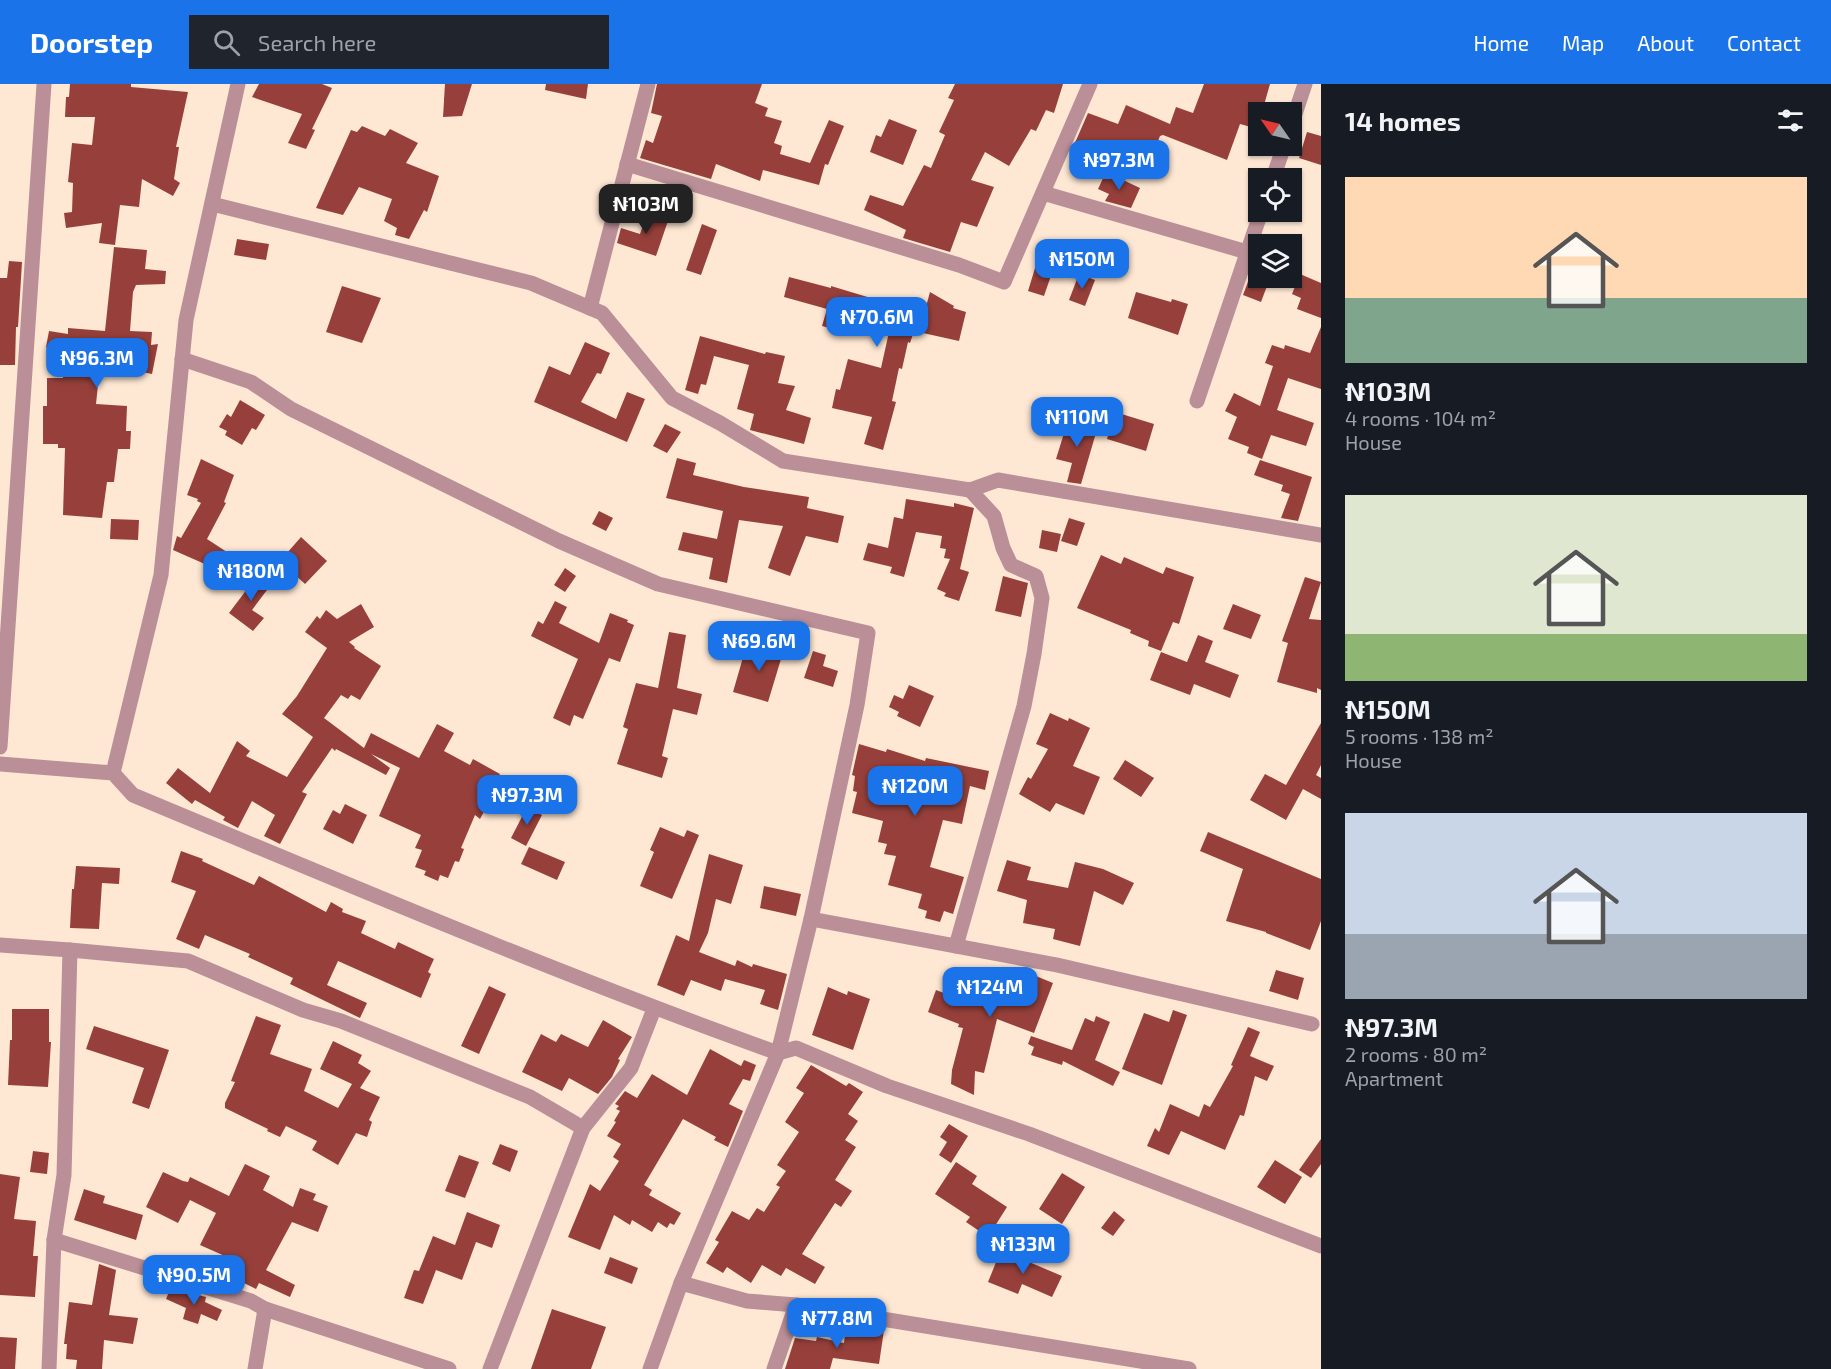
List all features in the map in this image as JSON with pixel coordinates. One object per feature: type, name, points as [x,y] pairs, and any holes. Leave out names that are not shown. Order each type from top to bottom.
[{"type":"street","points":[[0,747],[44,84]]},
{"type":"street","points":[[113,773],[161,575],[186,320],[238,84]]},
{"type":"street","points":[[590,308],[648,84]]},
{"type":"street","points":[[627,164],[959,265],[1004,282],[1090,84]]},
{"type":"street","points":[[1299,102],[1305,84]]},
{"type":"street","points":[[1043,193],[1247,252]]},
{"type":"street","points":[[212,204],[531,283],[602,313],[672,398],[720,423],[783,461],[970,490],[998,480],[1321,535]]},
{"type":"street","points":[[1197,401],[1258,222]]},
{"type":"street","points":[[182,359],[251,382],[291,410],[559,541],[658,584],[868,633],[857,705],[811,919],[778,1053],[681,1283],[650,1369]]},
{"type":"street","points":[[956,946],[1024,706],[1042,598],[1036,576],[1011,565],[1003,548],[994,516],[970,490]]},
{"type":"street","points":[[0,765],[113,773],[133,795],[471,936],[654,1009],[778,1053],[796,1048],[887,1086],[1029,1134],[1321,1246]]},
{"type":"street","points":[[811,919],[1057,965],[1312,1024]]},
{"type":"street","points":[[0,945],[188,961],[303,1010],[341,1022],[530,1097],[583,1128]]},
{"type":"street","points":[[49,1369],[54,1240],[63,1175],[70,950]]},
{"type":"street","points":[[490,1369],[583,1128],[631,1068],[654,1009]]},
{"type":"street","points":[[54,1240],[251,1300],[265,1309],[449,1369]]},
{"type":"street","points":[[681,1283],[747,1301],[796,1305],[1189,1369]]},
{"type":"street","points":[[774,1369],[796,1305]]},
{"type":"street","points":[[255,1369],[265,1309]]},
{"type":"building","points":[[70,84],[131,84],[131,87],[188,92],[176,147],[179,147],[174,179],[180,183],[173,196],[142,179],[139,207],[120,205],[115,245],[99,243],[102,223],[66,228],[64,213],[72,212],[73,183],[68,182],[72,143],[92,145],[95,117],[65,117],[66,97],[69,97]]},
{"type":"building","points":[[259,84],[322,84],[332,88],[312,129],[315,130],[306,149],[288,143],[302,114],[252,97]]},
{"type":"building","points":[[445,84],[472,84],[462,116],[443,117]]},
{"type":"building","points":[[546,84],[588,84],[586,99],[545,90]]},
{"type":"building","points":[[657,84],[762,84],[755,103],[768,108],[765,116],[782,121],[774,143],[782,146],[780,154],[810,163],[829,120],[844,126],[828,165],[825,164],[819,185],[763,170],[760,181],[716,164],[711,179],[640,158],[646,140],[653,143],[662,116],[651,113]]},
{"type":"building","points":[[955,84],[1063,84],[1054,113],[1046,110],[1036,131],[1031,129],[1009,166],[985,152],[971,180],[994,187],[977,227],[961,222],[950,252],[903,238],[906,230],[864,210],[870,195],[903,206],[924,165],[931,168],[945,135],[939,132],[954,100],[948,98]]},
{"type":"building","points":[[1204,84],[1270,84],[1265,102],[1248,102],[1248,126],[1240,124],[1227,160],[1163,135],[1160,136],[1152,156],[1119,143],[1108,170],[1083,160],[1084,157],[1071,152],[1088,113],[1118,124],[1126,105],[1170,124],[1176,107],[1193,113]]},
{"type":"building","points":[[889,119],[917,130],[903,165],[870,152],[876,135],[881,137]]},
{"type":"building","points":[[362,126],[385,136],[390,129],[418,143],[406,163],[439,176],[427,212],[424,210],[409,239],[395,235],[397,228],[384,221],[392,199],[359,187],[343,215],[316,208],[351,130],[357,132]]},
{"type":"building","points":[[1307,132],[1321,136],[1321,165],[1299,158],[1302,156]]},
{"type":"building","points":[[1106,172],[1140,188],[1131,208],[1105,201],[1109,194],[1098,189]]},
{"type":"building","points":[[648,211],[669,218],[656,256],[617,243],[621,228],[640,234]]},
{"type":"building","points":[[702,224],[717,230],[701,275],[686,270]]},
{"type":"building","points":[[237,239],[269,244],[266,260],[234,255]]},
{"type":"building","points":[[114,247],[147,250],[145,269],[166,271],[165,284],[136,285],[133,292],[130,331],[152,332],[151,345],[158,344],[152,374],[100,366],[96,404],[127,406],[126,431],[131,431],[130,449],[118,449],[114,482],[107,482],[102,518],[63,515],[65,448],[58,448],[58,444],[43,444],[43,406],[47,406],[47,378],[63,378],[66,352],[46,347],[49,331],[68,334],[68,328],[105,331]]},
{"type":"building","points":[[1040,252],[1057,258],[1044,296],[1028,291]]},
{"type":"building","points":[[9,261],[22,262],[15,365],[0,365],[0,278],[7,278]]},
{"type":"building","points":[[1079,274],[1095,280],[1085,306],[1069,300]]},
{"type":"building","points":[[1302,275],[1321,283],[1321,318],[1297,309],[1301,298],[1292,294],[1294,288],[1302,288]]},
{"type":"building","points":[[789,277],[831,288],[831,286],[924,314],[930,292],[954,306],[953,308],[966,312],[959,341],[914,331],[910,343],[908,342],[902,369],[899,368],[892,401],[896,402],[883,450],[864,444],[872,417],[832,408],[836,389],[840,390],[848,359],[881,368],[891,323],[873,317],[873,315],[843,310],[837,330],[822,326],[827,309],[784,297]]},
{"type":"building","points":[[1248,282],[1248,288],[1266,288],[1261,302],[1243,295]]},
{"type":"building","points":[[342,286],[381,298],[362,343],[326,332]]},
{"type":"building","points":[[1136,292],[1171,302],[1172,299],[1188,304],[1178,335],[1128,318]]},
{"type":"building","points":[[1321,327],[1321,389],[1288,378],[1277,410],[1314,423],[1306,446],[1271,435],[1262,459],[1247,453],[1249,447],[1228,439],[1237,417],[1225,411],[1234,393],[1260,406],[1273,366],[1265,363],[1272,345],[1284,349],[1285,345],[1310,353]]},
{"type":"building","points":[[700,336],[765,354],[766,352],[785,356],[778,383],[795,386],[786,410],[811,418],[804,444],[750,430],[754,414],[737,409],[749,365],[714,356],[706,385],[701,384],[698,394],[685,390]]},
{"type":"building","points":[[585,342],[610,353],[601,374],[597,373],[581,402],[616,419],[627,392],[645,399],[627,442],[534,402],[549,366],[570,375]]},
{"type":"building","points":[[240,400],[265,415],[256,430],[252,428],[242,445],[225,435],[227,431],[219,427],[227,414],[231,417]]},
{"type":"building","points":[[1115,412],[1154,424],[1146,451],[1107,439]]},
{"type":"building","points":[[1069,417],[1098,426],[1081,484],[1067,482],[1072,463],[1056,459]]},
{"type":"building","points":[[665,424],[681,432],[667,453],[653,446]]},
{"type":"building","points":[[677,458],[696,463],[693,475],[744,487],[809,497],[807,508],[844,516],[838,543],[806,536],[790,576],[768,568],[783,526],[739,520],[727,583],[709,579],[713,558],[678,550],[683,532],[717,539],[723,511],[666,498]]},
{"type":"building","points":[[201,459],[234,475],[224,502],[226,503],[207,539],[233,556],[223,572],[173,550],[177,536],[181,538],[201,503],[197,501],[198,499],[187,495]]},
{"type":"building","points":[[1260,460],[1312,477],[1298,521],[1281,518],[1290,494],[1281,491],[1283,485],[1254,475]]},
{"type":"building","points":[[906,499],[954,507],[954,503],[974,508],[960,569],[969,572],[959,601],[944,596],[946,593],[937,589],[950,559],[944,558],[946,549],[940,548],[942,536],[916,532],[904,577],[890,573],[892,567],[863,560],[868,543],[888,548],[894,517],[903,519]]},
{"type":"building","points":[[599,511],[613,518],[606,531],[592,524]]},
{"type":"building","points":[[1069,518],[1085,523],[1077,546],[1061,541]]},
{"type":"building","points":[[111,519],[139,520],[138,540],[110,539]]},
{"type":"building","points":[[1042,530],[1061,534],[1057,552],[1039,548]]},
{"type":"building","points":[[301,537],[327,561],[305,584],[280,561]]},
{"type":"building","points":[[1101,555],[1121,564],[1124,557],[1163,574],[1166,567],[1194,577],[1179,624],[1173,622],[1161,651],[1148,646],[1149,641],[1130,633],[1131,630],[1077,608]]},
{"type":"building","points":[[565,568],[576,576],[565,592],[554,585]]},
{"type":"building","points":[[260,572],[273,582],[252,610],[264,618],[253,631],[229,613]]},
{"type":"building","points":[[1003,576],[1028,583],[1021,617],[995,611]]},
{"type":"building","points":[[1305,577],[1321,582],[1309,619],[1321,620],[1321,690],[1317,688],[1317,693],[1277,682],[1288,643],[1282,641]]},
{"type":"building","points":[[555,601],[567,607],[559,623],[599,643],[610,613],[634,625],[620,662],[609,658],[583,719],[574,715],[570,726],[553,718],[578,659],[531,636],[538,621],[543,624]]},
{"type":"building","points":[[361,604],[374,627],[349,642],[381,666],[360,700],[351,695],[348,699],[341,695],[324,718],[364,748],[371,733],[419,758],[437,724],[454,733],[444,751],[470,765],[473,759],[500,774],[493,786],[497,788],[480,819],[475,815],[461,848],[464,849],[459,862],[455,861],[448,878],[440,875],[438,881],[424,875],[426,871],[415,867],[422,850],[415,848],[421,835],[379,816],[400,768],[371,754],[390,768],[386,775],[332,748],[302,792],[307,794],[280,844],[264,836],[275,815],[252,801],[238,828],[223,820],[225,817],[195,800],[192,804],[166,783],[178,768],[210,793],[237,741],[250,751],[246,756],[287,777],[313,737],[282,714],[297,696],[327,648],[305,632],[317,616],[320,619],[326,610],[337,619]]},
{"type":"building","points":[[1233,604],[1261,615],[1251,639],[1223,629]]},
{"type":"building","points":[[669,632],[686,635],[677,688],[702,694],[697,715],[673,709],[662,756],[668,758],[662,778],[617,764],[628,729],[623,727],[636,683],[658,688]]},
{"type":"building","points":[[1198,635],[1213,641],[1205,662],[1239,675],[1230,698],[1194,684],[1190,695],[1150,680],[1161,652],[1187,662]]},
{"type":"building","points":[[760,642],[784,649],[768,702],[733,692],[746,647],[758,651]]},
{"type":"building","points":[[813,651],[826,655],[823,666],[838,671],[833,687],[804,678]]},
{"type":"building","points":[[909,685],[934,696],[920,727],[897,716],[899,712],[889,707],[894,695],[903,699]]},
{"type":"building","points":[[1050,713],[1068,721],[1069,718],[1090,728],[1073,766],[1100,777],[1084,815],[1056,803],[1050,812],[1019,794],[1028,777],[1031,779],[1048,749],[1036,744]]},
{"type":"building","points":[[1321,723],[1321,765],[1316,775],[1321,778],[1321,799],[1303,789],[1286,820],[1250,800],[1265,774],[1286,785]]},
{"type":"building","points":[[859,744],[886,752],[887,749],[925,761],[926,758],[989,771],[985,790],[970,786],[962,824],[943,820],[930,867],[964,877],[953,914],[944,911],[940,922],[925,918],[927,911],[918,908],[922,894],[888,885],[896,856],[884,854],[887,844],[878,842],[883,821],[852,813],[857,792],[853,791],[855,776],[852,775]]},
{"type":"building","points":[[1125,760],[1154,778],[1141,797],[1113,779]]},
{"type":"building","points":[[345,804],[367,815],[353,844],[323,829],[333,810],[340,814]]},
{"type":"building","points":[[527,807],[542,815],[526,846],[511,838]]},
{"type":"building","points":[[660,827],[684,837],[687,830],[699,835],[672,899],[640,886],[654,852],[650,850]]},
{"type":"building","points":[[1208,832],[1321,879],[1321,921],[1310,950],[1266,932],[1226,921],[1243,869],[1200,851]]},
{"type":"building","points":[[529,847],[565,862],[557,880],[521,864]]},
{"type":"building","points":[[181,851],[203,859],[202,861],[254,885],[259,876],[326,912],[331,902],[343,909],[342,912],[366,921],[361,933],[395,949],[398,942],[434,959],[428,972],[431,974],[421,998],[338,961],[327,985],[367,1003],[360,1018],[290,984],[293,978],[248,957],[250,954],[205,935],[199,949],[176,939],[196,891],[171,882]]},
{"type":"building","points":[[709,854],[743,865],[731,904],[716,899],[708,933],[699,952],[735,966],[737,960],[752,967],[753,964],[787,974],[778,1010],[760,1004],[765,990],[725,979],[721,991],[691,980],[684,996],[657,985],[676,935],[689,941]]},
{"type":"building","points":[[1007,860],[1031,867],[1027,880],[1068,888],[1075,862],[1103,869],[1134,883],[1123,905],[1094,891],[1080,946],[1053,939],[1055,929],[1023,923],[1027,900],[997,891]]},
{"type":"building","points":[[76,866],[120,868],[119,884],[102,883],[99,929],[70,928]]},
{"type":"building","points":[[764,886],[801,894],[796,916],[760,908]]},
{"type":"building","points":[[1021,970],[1053,983],[1034,1033],[997,1019],[984,1073],[975,1071],[974,1095],[951,1084],[952,1070],[963,1028],[958,1027],[959,1024],[928,1012],[936,990],[965,1001],[966,997],[974,999],[980,973],[1017,980]]},
{"type":"building","points":[[1276,970],[1304,978],[1298,1000],[1269,991]]},
{"type":"building","points":[[489,986],[506,994],[479,1054],[461,1046]]},
{"type":"building","points":[[828,987],[847,995],[848,991],[870,999],[853,1050],[812,1035]]},
{"type":"building","points":[[12,1009],[49,1009],[49,1042],[51,1042],[48,1087],[8,1085]]},
{"type":"building","points":[[1173,1010],[1187,1015],[1162,1085],[1122,1069],[1144,1013],[1169,1022]]},
{"type":"building","points":[[256,1016],[281,1025],[270,1054],[312,1069],[304,1091],[338,1108],[352,1084],[320,1069],[333,1041],[362,1055],[358,1063],[371,1071],[360,1088],[380,1097],[369,1120],[372,1122],[367,1137],[356,1133],[338,1165],[312,1150],[317,1141],[286,1126],[280,1137],[225,1108],[235,1082],[231,1081]]},
{"type":"building","points":[[1096,1016],[1110,1022],[1095,1060],[1120,1072],[1113,1086],[1063,1061],[1062,1065],[1031,1055],[1034,1047],[1028,1044],[1031,1036],[1072,1050],[1085,1018],[1094,1022]]},
{"type":"building","points":[[603,1020],[632,1037],[618,1059],[620,1060],[612,1077],[598,1094],[569,1078],[562,1091],[522,1072],[541,1034],[556,1042],[561,1034],[588,1047]]},
{"type":"building","points":[[94,1026],[169,1050],[149,1109],[132,1103],[144,1068],[86,1049]]},
{"type":"building","points":[[1248,1027],[1260,1032],[1250,1056],[1274,1066],[1267,1081],[1255,1076],[1244,1116],[1240,1115],[1225,1150],[1181,1131],[1169,1155],[1147,1146],[1155,1128],[1159,1132],[1170,1104],[1199,1117],[1204,1104],[1210,1107],[1233,1066],[1231,1065]]},
{"type":"building","points":[[710,1049],[741,1066],[744,1060],[756,1065],[750,1081],[743,1079],[729,1104],[743,1111],[728,1147],[714,1140],[716,1137],[683,1119],[644,1185],[652,1190],[649,1195],[681,1213],[674,1225],[670,1223],[667,1228],[658,1222],[652,1232],[632,1220],[630,1225],[614,1215],[600,1250],[568,1237],[590,1184],[600,1191],[619,1161],[613,1157],[621,1144],[607,1136],[620,1111],[616,1109],[619,1106],[615,1104],[625,1091],[637,1098],[652,1074],[687,1095]]},
{"type":"building","points":[[811,1065],[846,1086],[849,1083],[863,1092],[848,1114],[858,1121],[845,1140],[856,1147],[835,1180],[852,1191],[841,1207],[835,1203],[802,1254],[825,1267],[815,1284],[786,1268],[781,1276],[762,1265],[751,1283],[727,1267],[723,1273],[706,1263],[719,1242],[715,1240],[732,1211],[749,1220],[757,1208],[764,1212],[780,1187],[776,1185],[786,1171],[777,1165],[799,1132],[785,1122],[804,1093],[796,1088]]},
{"type":"building","points":[[949,1124],[968,1136],[951,1163],[939,1155],[947,1142],[940,1137]]},
{"type":"building","points":[[1321,1139],[1321,1164],[1311,1178],[1299,1170]]},
{"type":"building","points":[[500,1144],[518,1151],[510,1172],[492,1164]]},
{"type":"building","points":[[33,1151],[49,1153],[47,1174],[30,1172]]},
{"type":"building","points":[[459,1155],[479,1162],[465,1198],[445,1191]]},
{"type":"building","points":[[1275,1160],[1302,1177],[1285,1204],[1257,1187]]},
{"type":"building","points":[[956,1162],[977,1176],[972,1184],[1007,1207],[988,1237],[966,1222],[970,1217],[935,1194]]},
{"type":"building","points":[[245,1164],[270,1176],[263,1190],[293,1207],[300,1188],[316,1194],[313,1200],[328,1206],[318,1232],[292,1222],[266,1270],[295,1285],[290,1297],[259,1283],[256,1289],[228,1275],[236,1261],[200,1245],[216,1213],[190,1200],[178,1223],[146,1207],[163,1172],[188,1182],[190,1177],[229,1196]]},
{"type":"building","points":[[1062,1173],[1085,1187],[1062,1224],[1039,1209]]},
{"type":"building","points":[[0,1174],[20,1177],[14,1219],[36,1221],[33,1256],[38,1256],[35,1297],[0,1295]]},
{"type":"building","points":[[84,1189],[105,1196],[103,1203],[143,1215],[136,1240],[74,1220]]},
{"type":"building","points":[[1114,1211],[1125,1220],[1113,1236],[1101,1228]]},
{"type":"building","points":[[467,1212],[500,1225],[492,1248],[476,1242],[462,1280],[436,1270],[423,1304],[404,1298],[414,1270],[419,1271],[433,1236],[455,1245]]},
{"type":"building","points":[[1001,1250],[1062,1276],[1052,1297],[1022,1284],[1018,1294],[988,1282]]},
{"type":"building","points":[[610,1257],[638,1268],[632,1284],[604,1273]]},
{"type":"building","points":[[99,1264],[116,1270],[109,1315],[138,1318],[133,1344],[104,1340],[102,1369],[76,1369],[77,1360],[66,1359],[67,1344],[64,1344],[69,1302],[92,1305]]},
{"type":"building","points":[[171,1287],[190,1295],[191,1293],[206,1297],[205,1302],[222,1310],[217,1321],[201,1314],[198,1324],[183,1319],[186,1308],[166,1299]]},
{"type":"building","points":[[552,1309],[606,1327],[591,1369],[531,1369]]},
{"type":"building","points":[[846,1325],[884,1330],[879,1364],[833,1358],[830,1369],[785,1369],[795,1338],[816,1341],[817,1337],[844,1343]]},
{"type":"building","points":[[0,1337],[17,1338],[15,1369],[0,1369]]}]
